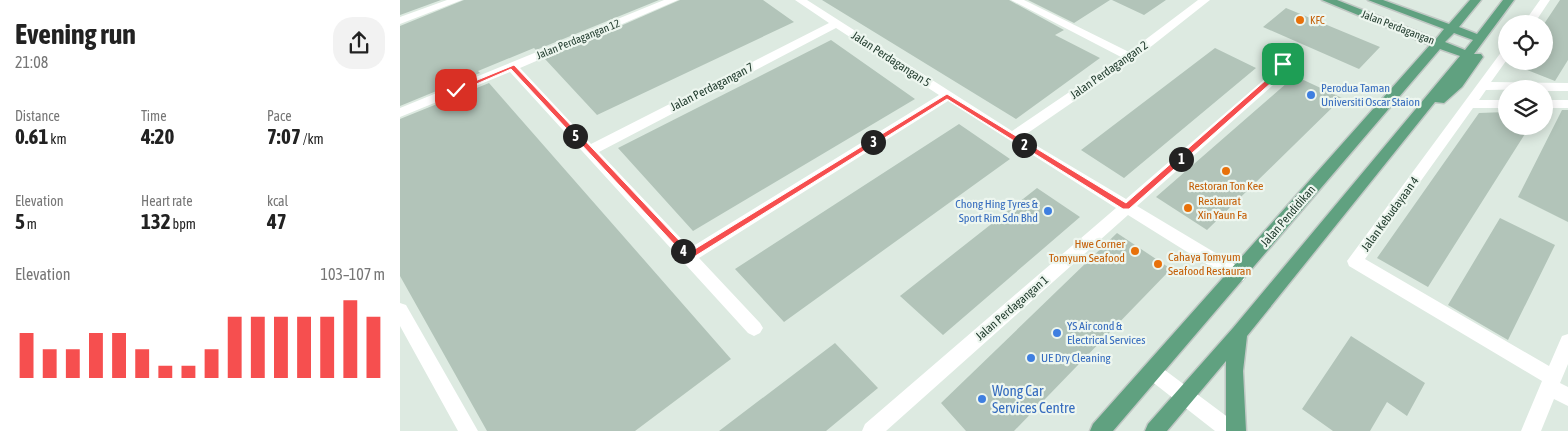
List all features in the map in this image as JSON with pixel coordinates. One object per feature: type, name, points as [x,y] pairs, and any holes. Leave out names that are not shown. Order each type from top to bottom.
[{"type":"main road","name":"Jalan Perdagangan","points":[[1327,0],[1439,42],[1467,55]]},
{"type":"main road","name":"Jalan Perdagangan","points":[[1373,0],[1479,38]]},
{"type":"main road","name":"Jalan Pendidikan","points":[[1100,431],[1476,0]]},
{"type":"main road","points":[[1155,431],[1239,333],[1467,55],[1509,0]]},
{"type":"main road","points":[[1402,134],[1458,84],[1520,0]]},
{"type":"main road","points":[[1419,16],[1445,18],[1462,15]]},
{"type":"main road","points":[[1395,26],[1424,41],[1426,46],[1419,65]]},
{"type":"main road","points":[[1236,431],[1234,371],[1239,333]]},
{"type":"street","points":[[400,21],[457,0]]},
{"type":"street","name":"Jalan Perdagangan 12","points":[[400,113],[674,0]]},
{"type":"street","name":"Jalan Perdagangan 5","points":[[800,0],[1012,137],[1238,275]]},
{"type":"street","points":[[1016,0],[1130,57]]},
{"type":"street","points":[[1534,15],[1545,0]]},
{"type":"street","name":"Jalan Perdagangan 2","points":[[1012,137],[1130,57],[1202,1]]},
{"type":"street","name":"Jalan Perdagangan 7","points":[[589,151],[836,24]]},
{"type":"street","name":"Jalan Perdagangan 1","points":[[872,431],[1278,74],[1283,64]]},
{"type":"street","name":"Jalan Kebudayaan 4","points":[[1498,64],[1355,261],[1551,382]]},
{"type":"street","points":[[512,67],[754,328]]},
{"type":"street","points":[[1482,86],[1568,88]]},
{"type":"street","points":[[689,257],[947,96]]},
{"type":"street","points":[[1470,104],[1498,104]]},
{"type":"street","points":[[1553,104],[1568,104]]},
{"type":"street","points":[[400,310],[468,431]]},
{"type":"street","points":[[1531,431],[1568,342]]},
{"type":"street","points":[[1152,371],[1230,431]]},
{"type":"street","points":[[1551,382],[1568,397]]},
{"type":"building","points":[[400,0],[441,0],[400,15]]},
{"type":"building","points":[[464,0],[659,0],[536,50],[534,48],[400,106],[400,26]]},
{"type":"building","points":[[680,0],[763,0],[794,22],[597,115],[545,59]]},
{"type":"building","points":[[822,0],[1009,0],[1064,30],[1055,35],[1100,58],[1016,119]]},
{"type":"building","points":[[1028,0],[1110,0],[1074,23]]},
{"type":"building","points":[[1112,0],[1166,0],[1144,15]]},
{"type":"building","points":[[1560,0],[1568,0],[1568,60],[1555,81],[1527,70],[1553,70],[1553,15],[1550,15]]},
{"type":"building","points":[[1286,8],[1380,47],[1359,69],[1263,27]]},
{"type":"building","points":[[831,40],[915,99],[693,231],[618,148]]},
{"type":"building","points":[[1215,48],[1256,68],[1124,178],[1081,150]]},
{"type":"building","points":[[1295,76],[1342,98],[1207,230],[1156,197]]},
{"type":"building","points":[[489,83],[731,359],[635,431],[487,431],[400,276],[400,119]]},
{"type":"building","points":[[1562,110],[1568,110],[1568,222],[1518,197],[1549,135],[1553,135],[1553,128]]},
{"type":"building","points":[[1498,112],[1498,135],[1524,135],[1428,287],[1377,258],[1479,113]]},
{"type":"building","points":[[959,124],[1010,159],[784,322],[735,269]]},
{"type":"building","points":[[1037,188],[1080,217],[943,335],[900,296]]},
{"type":"building","points":[[1500,218],[1555,245],[1508,340],[1448,305]]},
{"type":"building","points":[[1117,233],[1171,269],[1014,431],[966,431],[941,403]]},
{"type":"building","points":[[1351,336],[1425,383],[1407,416],[1387,402],[1370,431],[1333,431],[1302,409]]},
{"type":"building","points":[[835,343],[878,388],[826,431],[719,431]]},
{"type":"place","name":"KFC","points":[[1300,20]]},
{"type":"place","name":"Perodua Taman Universiti Oscar Staion","points":[[1311,95]]},
{"type":"place","name":"Restoran Ton Kee","points":[[1226,171]]},
{"type":"place","name":"Restaurat Xin Yaun Fa","points":[[1188,208]]},
{"type":"place","name":"Chong Hing Tyres & Sport Rim Sdn Bhd","points":[[1048,211]]},
{"type":"place","name":"Hwe Corner Tomyum Seafood","points":[[1135,251]]},
{"type":"place","name":"Cahaya Tomyum Seafood Restauran","points":[[1158,264]]},
{"type":"place","name":"YS Air cond & Electrical Services","points":[[1057,333]]},
{"type":"place","name":"UE Dry Cleaning","points":[[1031,358]]},
{"type":"place","name":"Wong Car Services Centre","points":[[982,399]]},
{"type":"route","points":[[456,90],[512,67],[689,257],[947,96],[1126,207],[1278,74],[1283,64]]}]
